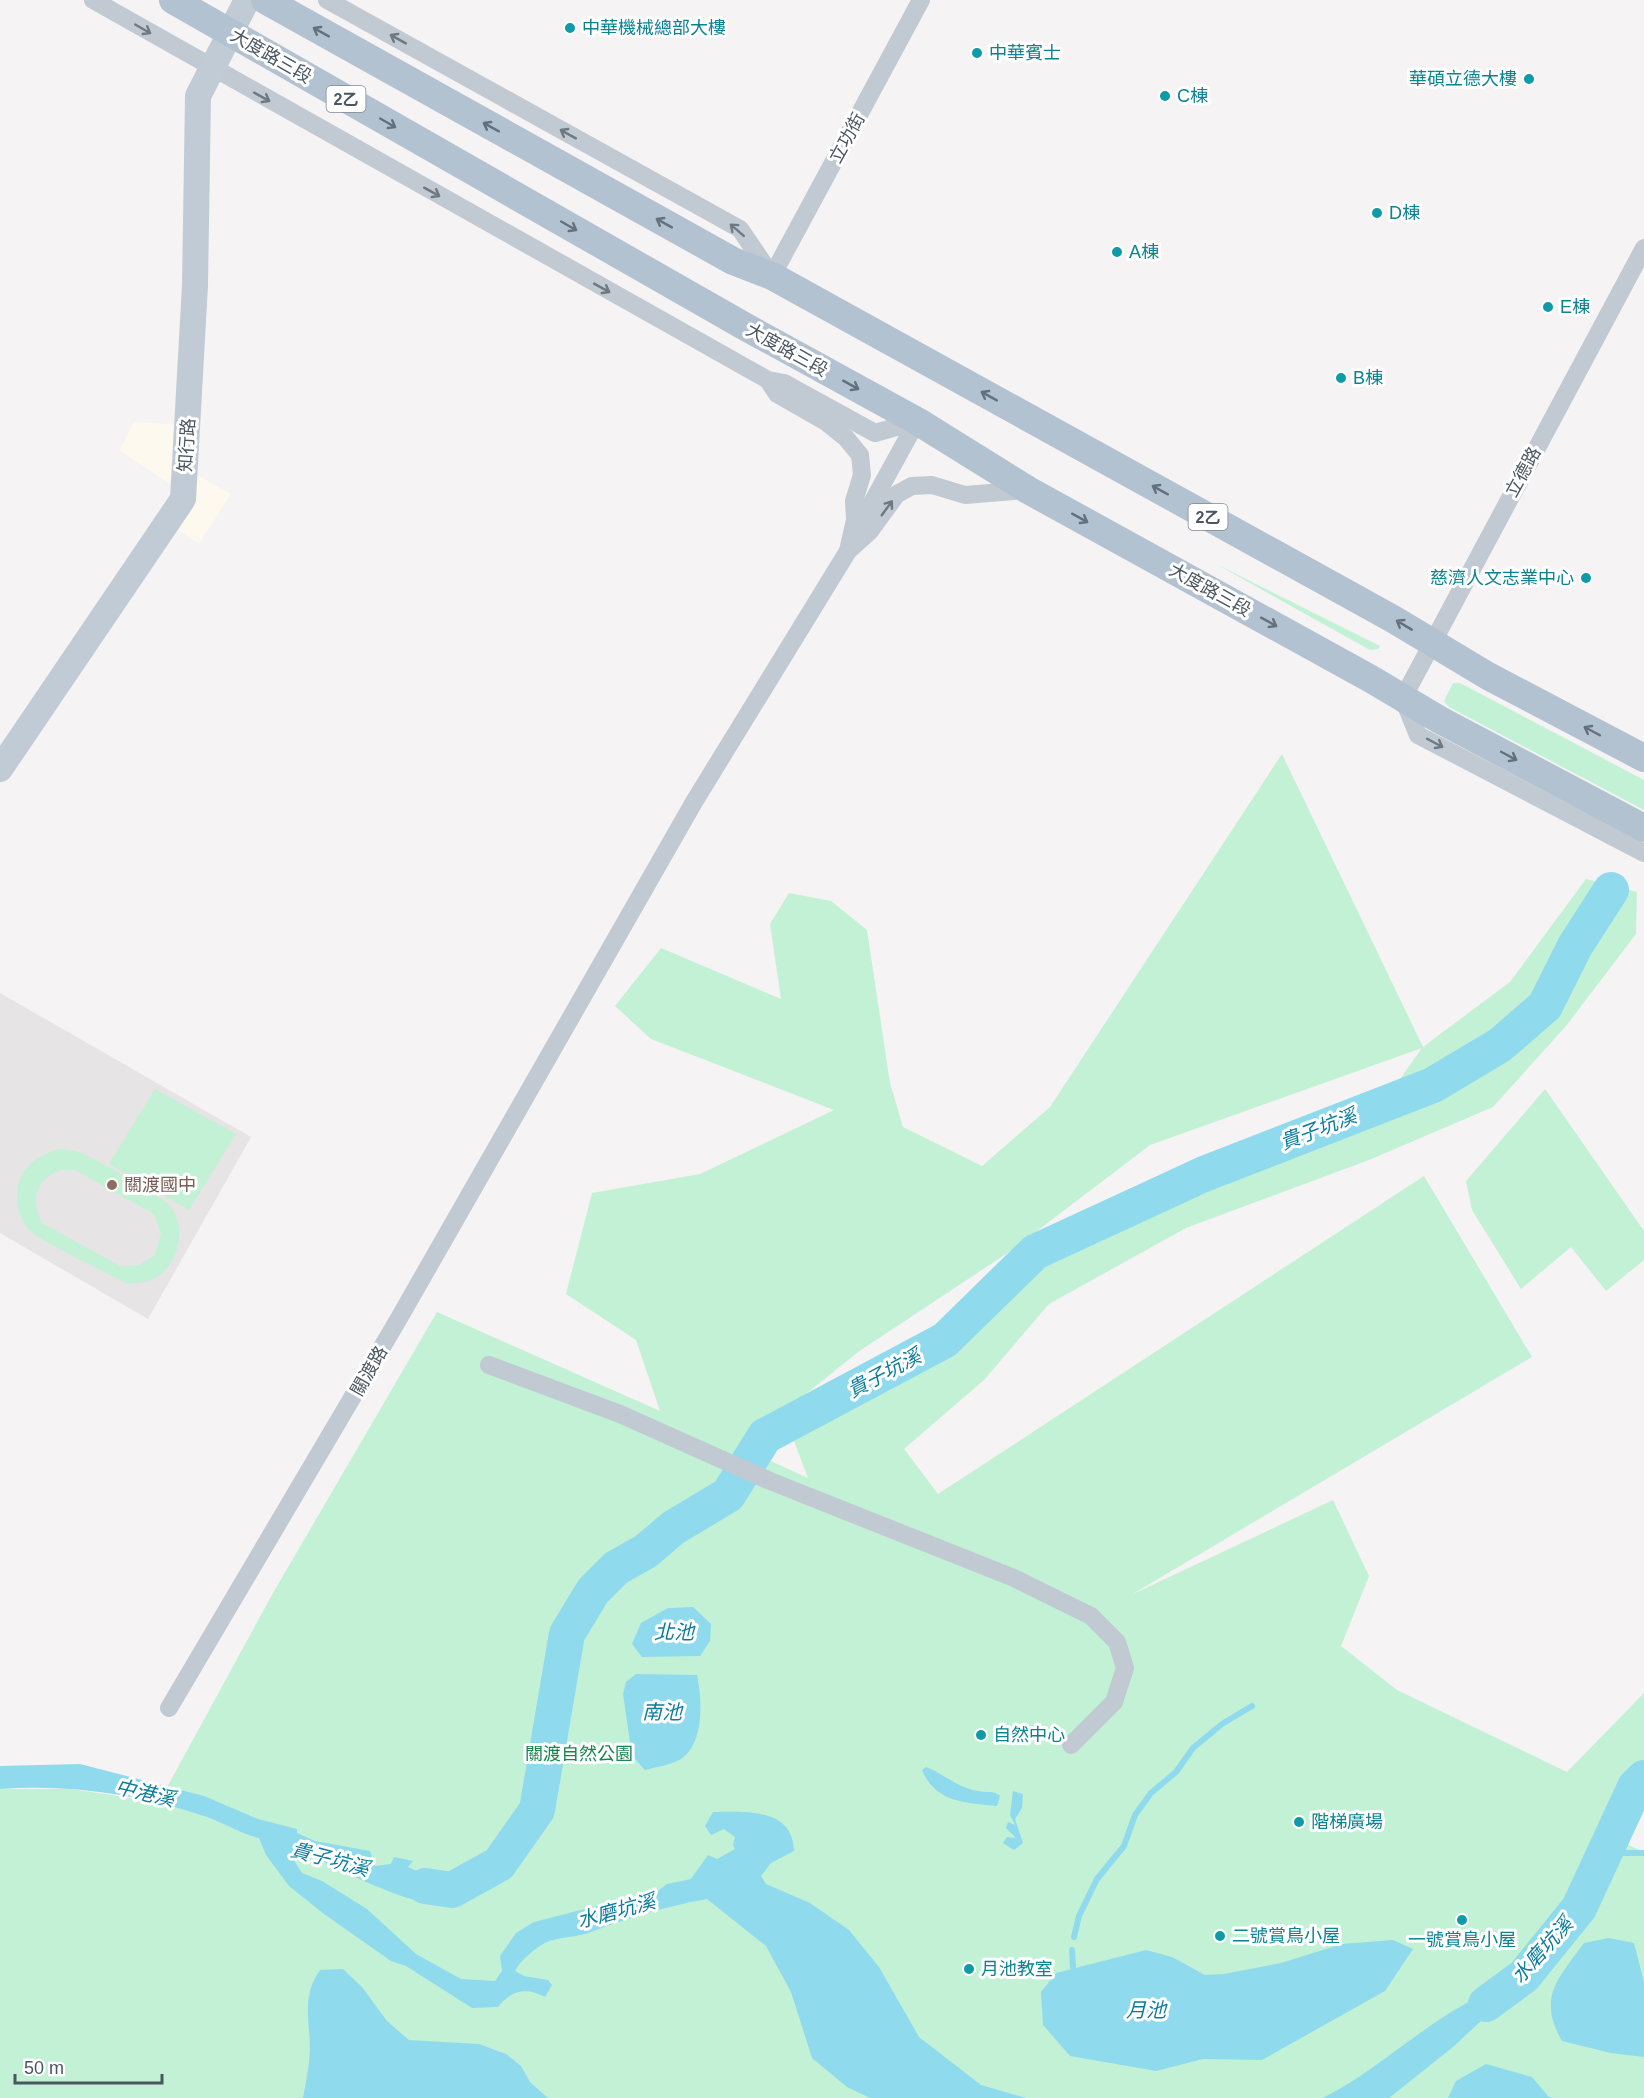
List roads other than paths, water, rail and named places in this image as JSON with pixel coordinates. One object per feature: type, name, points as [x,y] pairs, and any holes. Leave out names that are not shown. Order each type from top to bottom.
[{"type":"main road","name":"大度路三段","points":[[173,0],[917,421],[1028,490],[1403,698],[1610,822]]},
{"type":"main road","name":"2乙","points":[[265,0],[733,261],[772,276],[1432,642],[1488,676],[1644,758]]},
{"type":"main road","name":"2乙","points":[[1610,822],[1644,828]]},
{"type":"street","name":"大度路三段","points":[[93,0],[768,380]]},
{"type":"street","name":"知行路","points":[[0,769],[183,499],[195,285],[198,96],[247,0]]},
{"type":"street","points":[[327,0],[740,229],[772,276]]},
{"type":"street","name":"立功街","points":[[772,276],[921,0]]},
{"type":"street","name":"立德路","points":[[1403,698],[1644,248]]},
{"type":"street","points":[[768,380],[784,383],[875,433],[917,421]]},
{"type":"street","points":[[768,380],[777,394],[826,422],[846,438],[860,455],[862,475],[854,501],[855,520],[848,551]]},
{"type":"street","points":[[855,520],[868,510],[917,421]]},
{"type":"street","points":[[848,551],[870,531],[897,494],[912,486],[932,485],[965,495],[1028,490]]},
{"type":"street","name":"關渡路","points":[[169,1708],[387,1340],[694,802],[848,551]]},
{"type":"street","points":[[1610,822],[1644,853]]},
{"type":"street","points":[[489,1365],[620,1414],[822,1501],[1014,1578],[1091,1616],[1117,1642],[1125,1668],[1114,1702],[1071,1745]]},
{"type":"water","name":"北池","points":[[693,1607],[711,1624],[710,1641],[700,1656],[642,1657],[632,1644],[641,1623],[668,1608]]},
{"type":"water","name":"南池","points":[[636,1674],[697,1675],[700,1696],[698,1732],[689,1752],[677,1761],[645,1770],[632,1756],[623,1694],[626,1682]]},
{"type":"water","name":"中港溪","points":[[80,1764],[204,1796],[258,1819],[297,1829],[297,1833],[315,1841],[370,1851],[375,1866],[391,1864],[394,1857],[413,1861],[408,1867],[434,1879],[450,1876],[471,1880],[456,1900],[436,1903],[417,1900],[374,1885],[296,1850],[295,1862],[302,1873],[322,1881],[367,1909],[416,1954],[461,1979],[495,1981],[502,1971],[500,1956],[516,1933],[534,1922],[659,1890],[667,1884],[691,1879],[708,1855],[717,1859],[735,1849],[733,1845],[735,1837],[724,1829],[711,1835],[705,1826],[713,1812],[765,1815],[785,1826],[792,1837],[794,1851],[771,1863],[761,1876],[766,1884],[810,1903],[849,1930],[879,1967],[919,2037],[981,2085],[1026,2098],[870,2098],[847,2087],[812,2058],[791,1992],[766,1946],[707,1899],[662,1909],[585,1934],[545,1943],[528,1955],[515,1971],[524,1976],[548,1980],[552,1985],[545,1997],[525,1991],[508,1997],[498,2007],[472,2008],[406,1966],[391,1961],[324,1914],[289,1886],[266,1855],[259,1838],[204,1816],[129,1796],[51,1788],[0,1789],[0,1766]]},
{"type":"water","points":[[926,1767],[964,1787],[998,1794],[1000,1796],[997,1806],[963,1802],[944,1795],[928,1781],[922,1770]]},
{"type":"water","points":[[1013,1791],[1023,1794],[1022,1808],[1015,1819],[1023,1843],[1014,1850],[1003,1843],[1007,1837],[1016,1838],[1006,1828],[1008,1822],[1015,1825],[1010,1815]]},
{"type":"water","points":[[1609,1938],[1634,1943],[1644,1982],[1644,2057],[1611,2053],[1562,2041],[1555,2026],[1551,2012],[1551,2000],[1559,1978],[1584,1943]]},
{"type":"water","name":"月池","points":[[1393,1940],[1413,1949],[1385,1991],[1262,2060],[1203,2059],[1156,2071],[1070,2056],[1043,2025],[1041,1992],[1056,1973],[1146,1950],[1172,1957],[1205,1975],[1224,1974],[1281,1963],[1342,1944]]},
{"type":"water","points":[[343,1969],[362,1987],[387,2021],[409,2040],[479,2044],[506,2054],[521,2066],[530,2082],[548,2098],[303,2098],[310,2051],[308,1999],[310,1990],[320,1970]]},
{"type":"water","points":[[1524,1976],[1512,1992],[1453,2047],[1389,2098],[1323,2098],[1365,2073],[1452,2012]]},
{"type":"water","points":[[1486,2064],[1532,2077],[1549,2097],[1554,2098],[1448,2098],[1456,2081]]},
{"type":"waterway","name":"貴子坑溪","points":[[425,1886],[452,1890],[499,1864],[537,1810],[567,1634],[593,1591],[616,1568],[646,1551],[673,1528],[728,1495],[765,1436],[945,1340],[1035,1252],[1204,1174],[1433,1085],[1500,1045],[1545,1006],[1575,946],[1611,890]]},
{"type":"waterway","points":[[1074,1937],[1079,1916],[1097,1879],[1124,1846],[1135,1815],[1151,1793],[1176,1772],[1193,1748],[1222,1724],[1252,1706]]},
{"type":"waterway","name":"水磨坑溪","points":[[1486,2004],[1524,1976],[1579,1908],[1635,1787],[1644,1778]]},
{"type":"waterway","points":[[1605,1853],[1644,1853]]},
{"type":"waterway","points":[[1072,1950],[1073,1967]]},
{"type":"place","name":"中華機械總部大樓","points":[[570,28]]},
{"type":"place","name":"中華賓士","points":[[977,53]]},
{"type":"place","name":"華碩立德大樓","points":[[1529,79]]},
{"type":"place","name":"C棟","points":[[1165,96]]},
{"type":"place","name":"D棟","points":[[1377,213]]},
{"type":"place","name":"A棟","points":[[1117,252]]},
{"type":"place","name":"E棟","points":[[1548,307]]},
{"type":"place","name":"B棟","points":[[1341,378]]},
{"type":"place","name":"慈濟人文志業中心","points":[[1586,578]]},
{"type":"place","name":"關渡國中","points":[[112,1185]]},
{"type":"place","name":"自然中心","points":[[981,1735]]},
{"type":"place","name":"階梯廣場","points":[[1299,1822]]},
{"type":"place","name":"一號賞鳥小屋","points":[[1462,1920]]},
{"type":"place","name":"二號賞鳥小屋","points":[[1220,1936]]},
{"type":"place","name":"月池教室","points":[[969,1969]]},
{"type":"park label","name":"關渡自然公園","points":[[579,1754]]}]
